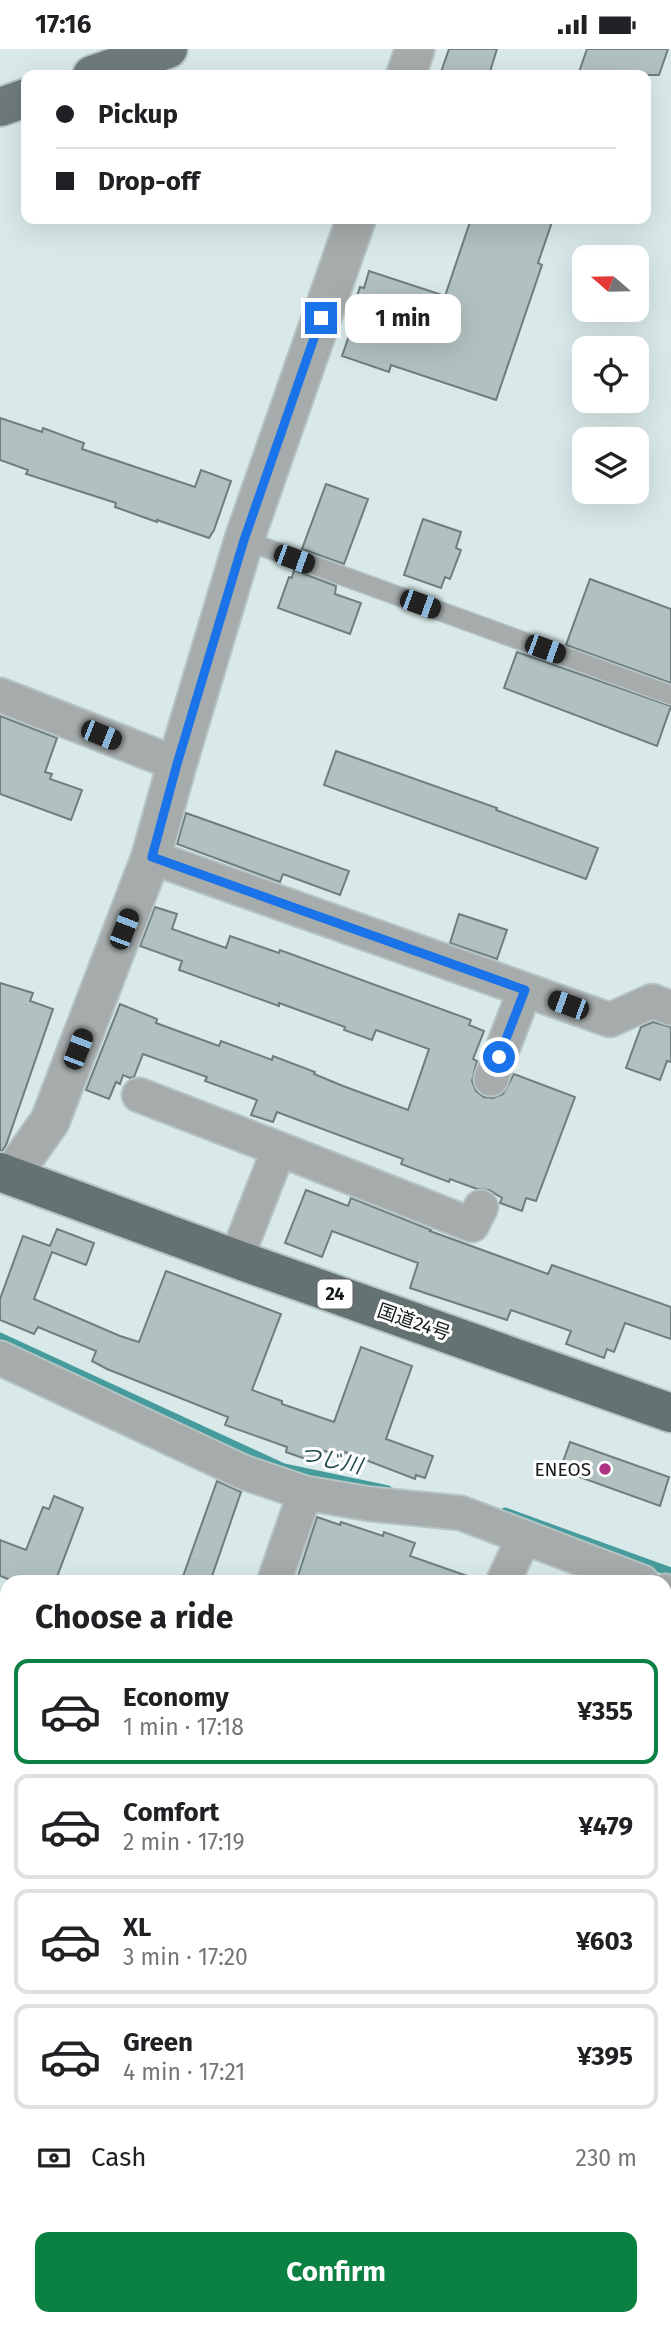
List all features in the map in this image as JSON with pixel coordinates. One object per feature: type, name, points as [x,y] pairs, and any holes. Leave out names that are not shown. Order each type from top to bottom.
[{"type":"highway","name":"国道24号","points":[[4,1183],[236,1259],[671,1413]]},
{"type":"main road","points":[[107,70],[168,49]]},
{"type":"main road","points":[[0,107],[21,100]]},
{"type":"street","points":[[408,70],[415,49]]},
{"type":"street","points":[[4,1183],[50,1122],[152,857],[244,540],[354,224]]},
{"type":"street","points":[[0,695],[177,764]]},
{"type":"street","points":[[152,857],[610,1020],[652,1002],[671,1008]]},
{"type":"street","points":[[491,1079],[525,990]]},
{"type":"street","points":[[139,1095],[472,1225],[481,1207]]},
{"type":"street","points":[[236,1259],[279,1149]]},
{"type":"street","points":[[0,1358],[243,1472],[304,1493],[370,1504],[461,1513],[619,1575]]},
{"type":"street","points":[[276,1575],[304,1493]]},
{"type":"street","points":[[506,1575],[524,1537]]},
{"type":"lane","points":[[244,540],[671,695]]},
{"type":"building","points":[[449,49],[497,49],[491,70],[442,70]]},
{"type":"building","points":[[587,49],[668,49],[659,75],[651,75],[651,70],[580,70]]},
{"type":"building","points":[[469,224],[551,224],[538,263],[542,265],[496,400],[391,365],[389,372],[342,356],[358,310],[353,309],[369,271],[445,296]]},
{"type":"building","points":[[0,418],[42,432],[43,428],[84,443],[82,449],[195,487],[201,470],[231,481],[214,530],[209,538],[115,507],[116,503],[26,474],[28,470],[0,460]]},
{"type":"building","points":[[326,484],[368,499],[344,564],[302,549]]},
{"type":"building","points":[[423,519],[461,532],[456,548],[461,550],[450,579],[445,577],[441,588],[404,575]]},
{"type":"building","points":[[294,570],[336,586],[335,594],[361,603],[350,634],[278,608]]},
{"type":"building","points":[[590,579],[671,609],[671,683],[566,645]]},
{"type":"building","points":[[517,652],[671,706],[657,746],[504,688]]},
{"type":"building","points":[[0,716],[57,738],[45,772],[52,774],[50,779],[82,790],[71,820],[0,794]]},
{"type":"building","points":[[336,751],[497,808],[496,810],[598,848],[586,879],[324,785]]},
{"type":"building","points":[[186,813],[349,871],[340,895],[283,874],[280,882],[177,844]]},
{"type":"building","points":[[155,907],[177,914],[172,929],[226,948],[230,936],[279,953],[280,950],[471,1020],[469,1025],[484,1031],[473,1059],[477,1061],[472,1081],[476,1091],[484,1097],[493,1098],[503,1094],[514,1074],[575,1097],[536,1201],[526,1198],[522,1211],[500,1203],[502,1198],[489,1190],[477,1189],[450,1179],[449,1182],[401,1164],[403,1159],[277,1112],[273,1122],[251,1115],[257,1100],[205,1081],[207,1077],[143,1054],[134,1077],[123,1075],[120,1084],[116,1082],[109,1099],[86,1090],[120,1004],[157,1019],[156,1023],[219,1046],[221,1041],[272,1060],[273,1056],[408,1110],[429,1049],[376,1030],[372,1040],[279,1003],[279,1006],[179,970],[182,961],[140,946]]},
{"type":"building","points":[[459,914],[507,930],[497,959],[450,943]]},
{"type":"building","points":[[0,983],[33,993],[30,1001],[53,1009],[2,1151],[0,1151]]},
{"type":"building","points":[[653,1022],[671,1027],[671,1062],[667,1061],[660,1080],[626,1068],[641,1027]]},
{"type":"building","points":[[306,1190],[348,1206],[351,1198],[430,1231],[548,1274],[552,1265],[671,1307],[671,1339],[625,1323],[614,1352],[607,1349],[604,1358],[566,1344],[571,1331],[511,1310],[507,1320],[410,1288],[418,1263],[332,1231],[322,1257],[285,1243]]},
{"type":"building","points":[[57,1229],[94,1243],[86,1265],[52,1252],[34,1299],[120,1336],[139,1342],[166,1271],[281,1314],[252,1390],[282,1401],[282,1404],[334,1422],[361,1347],[412,1366],[386,1439],[433,1456],[425,1478],[416,1475],[415,1479],[345,1452],[343,1457],[321,1450],[317,1463],[286,1452],[287,1447],[225,1425],[228,1417],[107,1369],[92,1361],[96,1351],[38,1327],[34,1334],[0,1320],[0,1299],[23,1236],[50,1246]]},
{"type":"building","points":[[570,1442],[669,1477],[660,1506],[560,1470]]},
{"type":"building","points":[[217,1481],[241,1492],[212,1575],[183,1575]]},
{"type":"building","points":[[54,1496],[83,1508],[58,1575],[0,1575],[0,1540],[26,1550],[43,1507],[49,1509]]},
{"type":"building","points":[[317,1517],[383,1536],[384,1532],[415,1543],[410,1556],[464,1575],[298,1575]]},
{"type":"waterway","name":"つじ川","points":[[0,1337],[284,1468],[388,1490]]},
{"type":"waterway","name":"つじ川","points":[[505,1512],[671,1572]]},
{"type":"place","name":"ENEOS","points":[[605,1469]]},
{"type":"route","points":[[321,318],[244,540],[152,857],[525,990],[499,1057]]}]
